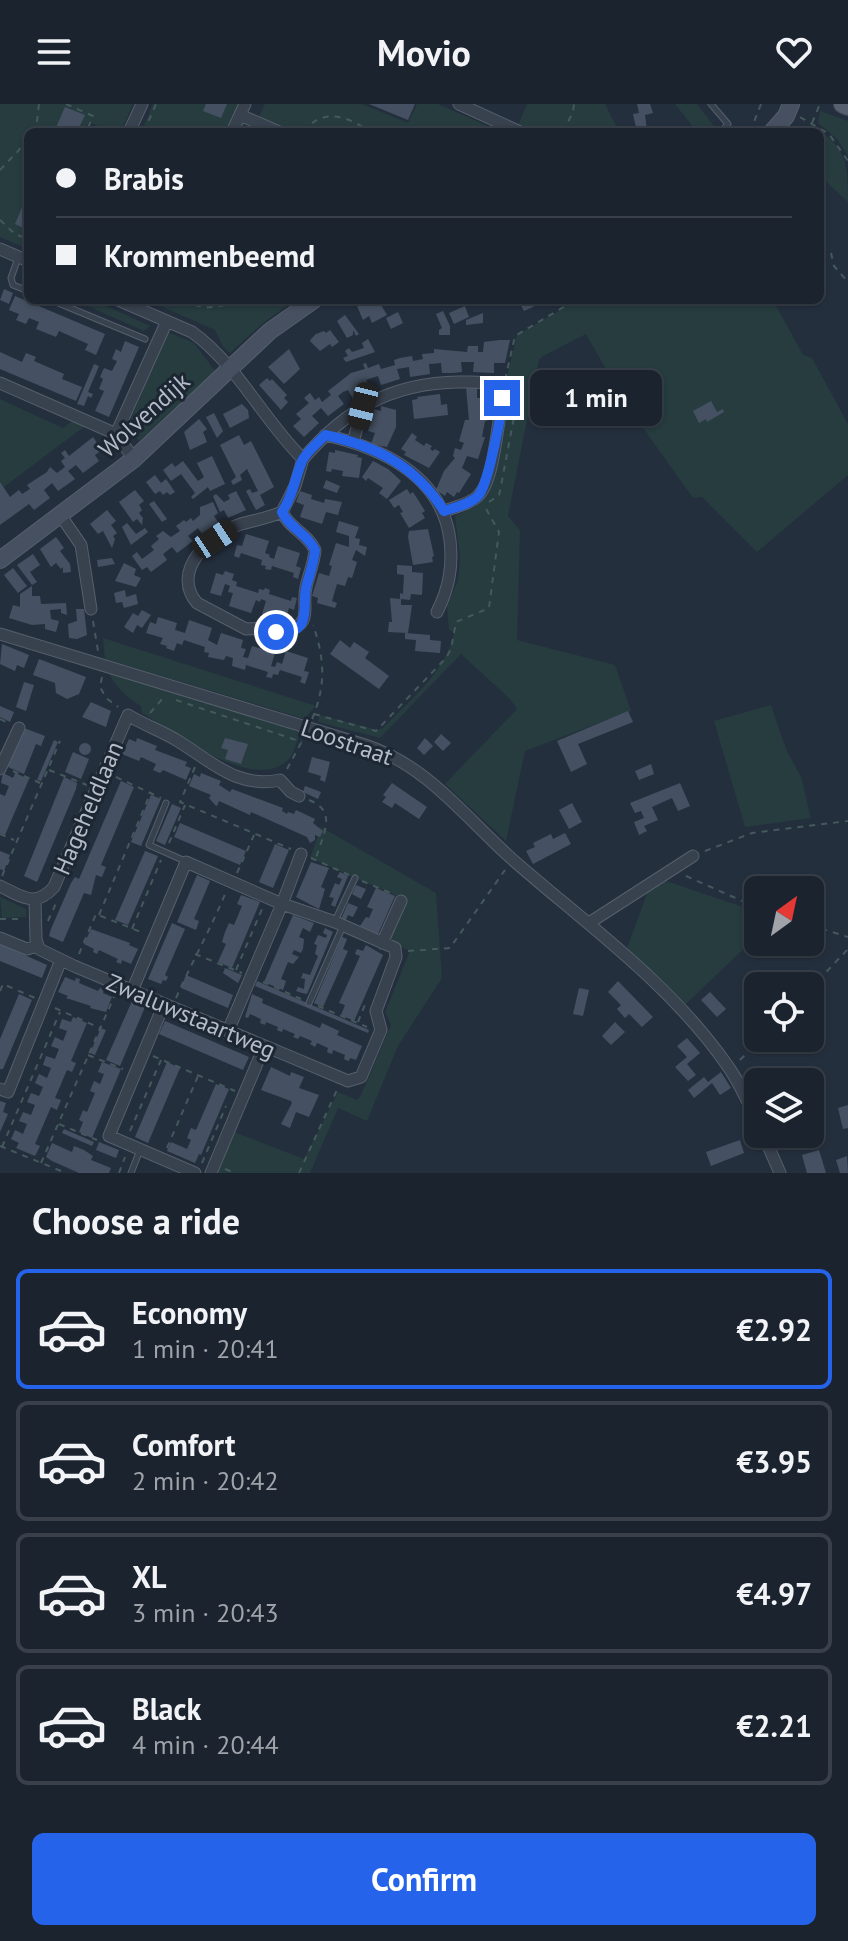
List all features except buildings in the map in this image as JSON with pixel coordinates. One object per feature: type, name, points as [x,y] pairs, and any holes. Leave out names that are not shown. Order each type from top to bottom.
[{"type":"street","points":[[131,128],[142,104]]},
{"type":"street","points":[[459,104],[511,128]]},
{"type":"street","points":[[774,128],[781,104]]},
{"type":"street","points":[[775,128],[786,116],[791,104]]},
{"type":"street","points":[[242,110],[272,128]]},
{"type":"street","points":[[0,249],[23,259]]},
{"type":"street","points":[[127,304],[201,338],[303,459]]},
{"type":"street","name":"Wolvendijk","points":[[0,560],[134,459],[270,331],[308,304]]},
{"type":"street","points":[[116,434],[167,321]]},
{"type":"street","points":[[282,512],[315,550],[305,591],[307,610],[302,622],[288,631],[246,629],[197,603],[189,591],[188,574],[191,564],[204,547],[229,530],[282,512],[292,496],[303,459],[325,435],[363,406],[393,392],[446,382],[488,383],[500,391],[502,404],[488,474],[478,496],[444,511]]},
{"type":"street","points":[[0,383],[116,434],[134,459]]},
{"type":"street","points":[[353,442],[363,406]]},
{"type":"street","points":[[325,435],[375,450],[404,466],[429,489],[444,511],[450,538],[451,572],[437,612]]},
{"type":"street","points":[[61,516],[81,545],[91,609]]},
{"type":"street","name":"Loostraat","points":[[0,634],[384,751],[401,759],[429,780],[512,859],[589,923],[670,999],[729,1067],[744,1096]]},
{"type":"street","name":"Hageheldlaan","points":[[0,883],[35,900],[44,898],[54,887],[128,715],[241,780],[266,783],[280,780]]},
{"type":"street","points":[[1,769],[19,728]]},
{"type":"street","points":[[280,780],[299,796]]},
{"type":"street","points":[[228,1031],[301,854]]},
{"type":"street","points":[[589,923],[693,856]]},
{"type":"street","points":[[132,991],[186,862],[282,904],[339,924],[395,948],[396,957],[376,1011],[381,1030],[361,1077],[345,1080]]},
{"type":"street","points":[[35,900],[37,946]]},
{"type":"street","points":[[382,943],[401,901]]},
{"type":"street","name":"Zwaluwstaartweg","points":[[0,938],[27,949],[37,946],[74,966],[345,1080]]},
{"type":"street","points":[[0,1089],[8,1092],[61,960]]},
{"type":"street","points":[[168,1005],[144,1052],[109,1136],[196,1173]]},
{"type":"street","points":[[211,1173],[264,1047]]},
{"type":"street","points":[[769,1148],[780,1173]]},
{"type":"lane","points":[[711,104],[728,124],[724,128]]},
{"type":"lane","points":[[23,259],[11,278],[13,285],[24,289]]},
{"type":"lane","points":[[61,304],[145,339]]},
{"type":"lane","points":[[166,803],[149,845],[186,862]]},
{"type":"lane","points":[[309,1003],[355,878]]},
{"type":"lane","points":[[131,1173],[132,1146]]},
{"type":"path","points":[[33,128],[39,104]]},
{"type":"path","points":[[66,104],[93,116],[88,128]]},
{"type":"path","points":[[146,128],[156,104]]},
{"type":"path","points":[[565,128],[574,104]]},
{"type":"path","points":[[752,128],[761,104]]},
{"type":"path","points":[[808,128],[820,104]]},
{"type":"path","points":[[306,128],[321,117],[336,115],[365,128]]},
{"type":"path","points":[[812,123],[820,128]]},
{"type":"path","points":[[824,131],[848,161]]},
{"type":"path","points":[[0,170],[24,142]]},
{"type":"path","points":[[0,220],[15,234],[24,237]]},
{"type":"path","points":[[831,253],[834,266],[848,282]]},
{"type":"path","points":[[190,304],[212,308],[226,304]]},
{"type":"path","points":[[500,391],[515,336],[567,304]]},
{"type":"path","points":[[314,714],[376,731],[446,658],[451,649],[456,622],[489,608],[499,532],[478,496]]},
{"type":"path","points":[[91,609],[101,664]]},
{"type":"path","points":[[307,610],[323,661],[323,690],[308,728]]},
{"type":"path","name":"Hageheldlaan","points":[[101,664],[100,687],[106,698],[128,715]]},
{"type":"path","points":[[144,724],[164,696],[302,742],[280,780]]},
{"type":"path","points":[[0,883],[60,741]]},
{"type":"path","points":[[200,755],[180,802],[316,859],[399,897],[401,901]]},
{"type":"path","points":[[1,769],[41,783]]},
{"type":"path","points":[[47,769],[96,789]]},
{"type":"path","points":[[104,772],[151,792],[166,803]]},
{"type":"path","points":[[99,915],[151,792]]},
{"type":"path","points":[[299,796],[320,804],[326,813],[327,820],[316,859]]},
{"type":"path","points":[[132,929],[186,804]]},
{"type":"path","points":[[693,856],[752,833],[848,821]]},
{"type":"path","points":[[0,834],[16,841]]},
{"type":"path","points":[[168,1005],[207,938],[255,834]]},
{"type":"path","points":[[395,952],[450,948],[512,859]]},
{"type":"path","points":[[670,869],[744,902]]},
{"type":"path","points":[[236,971],[267,897]]},
{"type":"path","points":[[74,966],[96,914],[154,938]]},
{"type":"path","points":[[0,926],[1,920],[35,918]]},
{"type":"path","points":[[824,929],[848,937]]},
{"type":"path","points":[[824,974],[848,949]]},
{"type":"path","points":[[195,954],[370,1027],[380,1026]]},
{"type":"path","points":[[41,1163],[119,985]]},
{"type":"path","points":[[60,1012],[1,1146],[66,1173]]},
{"type":"path","points":[[144,1052],[244,1095]]},
{"type":"path","points":[[729,1067],[746,1052]]},
{"type":"path","points":[[88,1055],[135,1075]]},
{"type":"path","points":[[119,1173],[132,1146],[162,1059]]},
{"type":"path","points":[[162,1159],[198,1075]]},
{"type":"path","points":[[299,1173],[345,1080]]},
{"type":"path","points":[[196,1173],[227,1104]]},
{"type":"path","points":[[58,1124],[95,1140],[109,1136]]},
{"type":"green space","points":[[0,104],[133,104],[123,128],[103,128],[89,122],[86,128],[24,128],[24,247],[0,237]]},
{"type":"green space","points":[[153,104],[241,104],[235,120],[250,128],[143,128]]},
{"type":"green space","points":[[265,104],[362,104],[408,123],[417,104],[438,104],[492,128],[279,128],[258,119]]},
{"type":"green space","points":[[527,104],[605,104],[617,128],[523,128],[518,125]]},
{"type":"green space","points":[[675,104],[697,104],[715,128],[694,128]]},
{"type":"green space","points":[[820,111],[848,121],[848,156],[837,139],[818,123]]},
{"type":"green space","points":[[824,134],[844,159],[848,202],[824,180]]},
{"type":"green space","points":[[83,304],[102,304],[150,326],[144,331]]},
{"type":"green space","points":[[156,304],[289,304],[230,353],[223,347],[215,330]]},
{"type":"green space","points":[[564,304],[775,304],[803,355],[812,358],[848,424],[848,475],[757,552],[702,497],[693,498],[626,404],[586,334],[539,360],[508,516],[520,530],[517,640],[615,665],[631,711],[525,751],[506,841],[445,784],[517,709],[461,654],[380,738],[318,722],[320,715],[378,730],[383,728],[426,684],[444,660],[454,632],[449,630],[447,606],[458,580],[460,557],[455,516],[475,507],[488,490],[505,409],[505,385],[517,335],[564,308]]},
{"type":"green space","points":[[168,332],[194,343],[215,371],[139,441],[128,425]]},
{"type":"green space","points":[[0,399],[63,428],[77,418],[89,423],[0,490]]},
{"type":"green space","points":[[103,638],[315,706],[305,719],[105,659]]},
{"type":"green space","points":[[108,670],[301,732],[294,751],[288,760],[273,768],[255,770],[214,756],[142,713],[141,706],[121,691]]},
{"type":"green space","points":[[771,705],[786,749],[801,777],[811,818],[745,827],[714,721]]},
{"type":"green space","points":[[321,827],[436,893],[442,978],[398,1046],[367,1121],[338,1108],[310,1173],[218,1173],[234,1132],[304,1159],[338,1092],[357,1100],[361,1095],[391,1025],[385,1012],[410,951],[388,941],[406,900],[310,858]]},
{"type":"green space","points":[[663,880],[744,907],[744,948],[685,1005],[627,948],[649,888]]},
{"type":"green space","points":[[0,897],[26,909],[26,917],[2,918]]},
{"type":"route","points":[[276,632],[288,631],[306,616],[305,591],[315,550],[310,540],[291,526],[282,512],[292,496],[303,459],[325,435],[375,450],[404,466],[429,489],[444,511],[471,501],[482,491],[502,398]]}]
